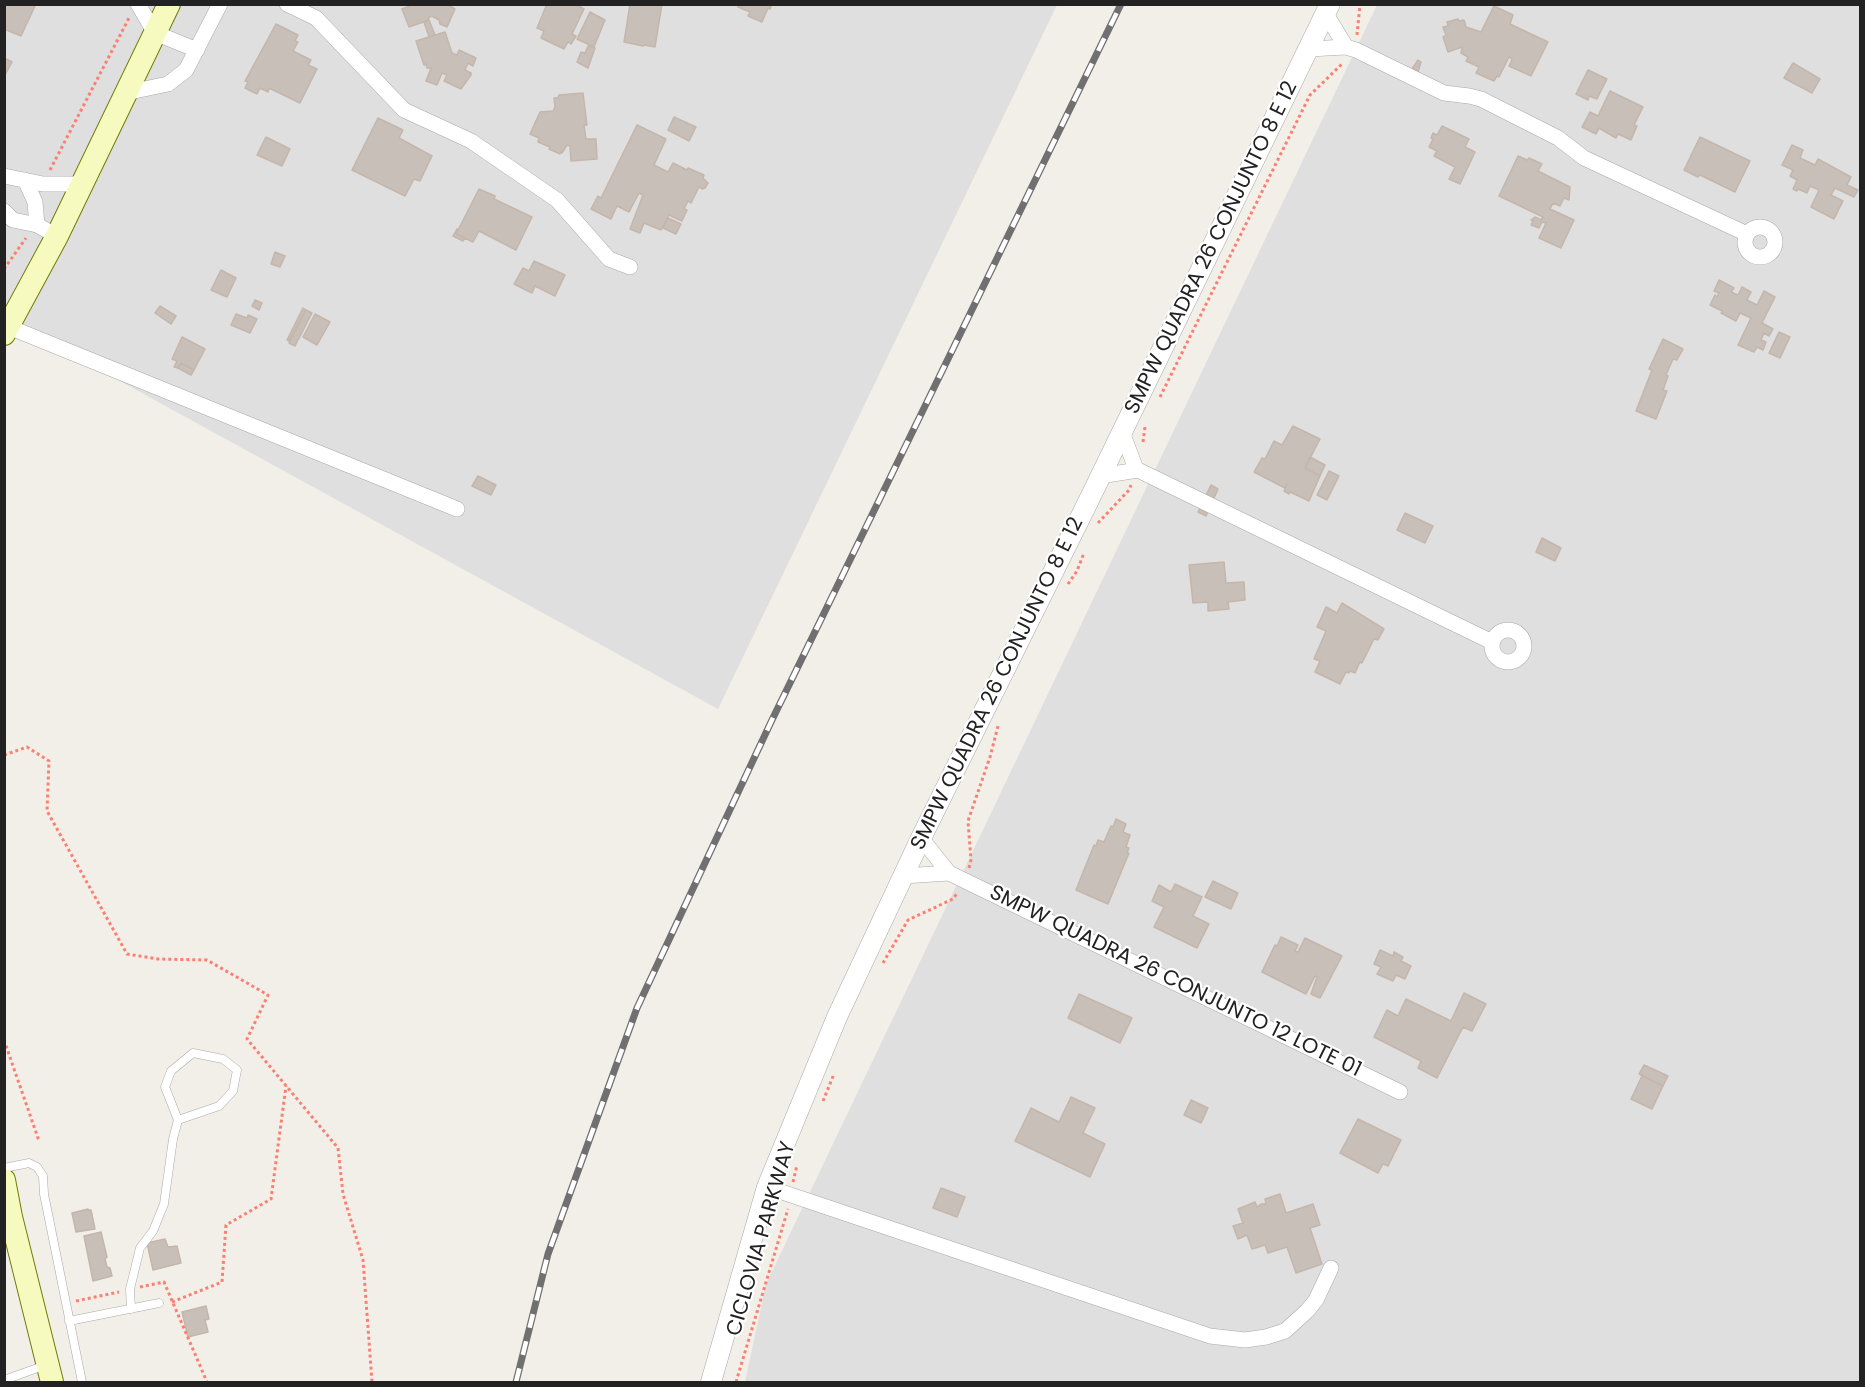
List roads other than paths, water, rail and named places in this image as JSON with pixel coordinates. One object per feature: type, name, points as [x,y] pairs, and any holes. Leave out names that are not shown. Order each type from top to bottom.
[{"type":"main road","points":[[6,328],[47,230],[83,184],[169,4]]},
{"type":"main road","points":[[4,1180],[49,1373]]},
{"type":"street","points":[[125,93],[168,84],[186,70],[220,4]]},
{"type":"street","points":[[287,4],[316,18],[404,110],[471,141],[557,200],[609,259],[630,267]]},
{"type":"street","points":[[1328,9],[1351,49]]},
{"type":"street","name":"SMPW QUADRA 26 CONJUNTO 8 E 12","points":[[711,1383],[767,1187],[837,1017],[921,838],[1101,476],[1328,9]]},
{"type":"street","points":[[134,10],[155,33],[197,50]]},
{"type":"street","points":[[1309,49],[1351,49],[1444,93],[1481,99],[1558,138],[1584,158],[1747,234]]},
{"type":"street","points":[[4,176],[43,184],[83,184]]},
{"type":"street","points":[[24,180],[47,230]]},
{"type":"street","points":[[4,211],[13,220],[47,230]]},
{"type":"street","points":[[6,328],[457,508]]},
{"type":"street","points":[[1122,432],[1137,470]]},
{"type":"street","points":[[1101,476],[1137,470],[1492,642]]},
{"type":"street","name":"SMPW QUADRA 26 CONJUNTO 12 LOTE 01","points":[[921,838],[949,873],[1400,1092]]},
{"type":"street","name":"SMPW QUADRA 26 CONJUNTO 12 LOTE 01","points":[[903,876],[949,873]]},
{"type":"street","points":[[767,1187],[1210,1336],[1245,1340],[1284,1331],[1316,1300],[1331,1268]]},
{"type":"lane","points":[[130,1309],[130,1289],[140,1248],[153,1231],[164,1204],[173,1139],[178,1120],[165,1087],[171,1071],[193,1053],[223,1059],[237,1070],[233,1091],[219,1106],[178,1120]]},
{"type":"lane","points":[[4,1168],[29,1163],[37,1167],[43,1176],[44,1194],[82,1383]]},
{"type":"lane","points":[[69,1321],[159,1303]]},
{"type":"lane","points":[[4,1380],[49,1373]]},
{"type":"railway","points":[[516,1382],[548,1254],[637,1008],[771,722],[1121,4]]}]
